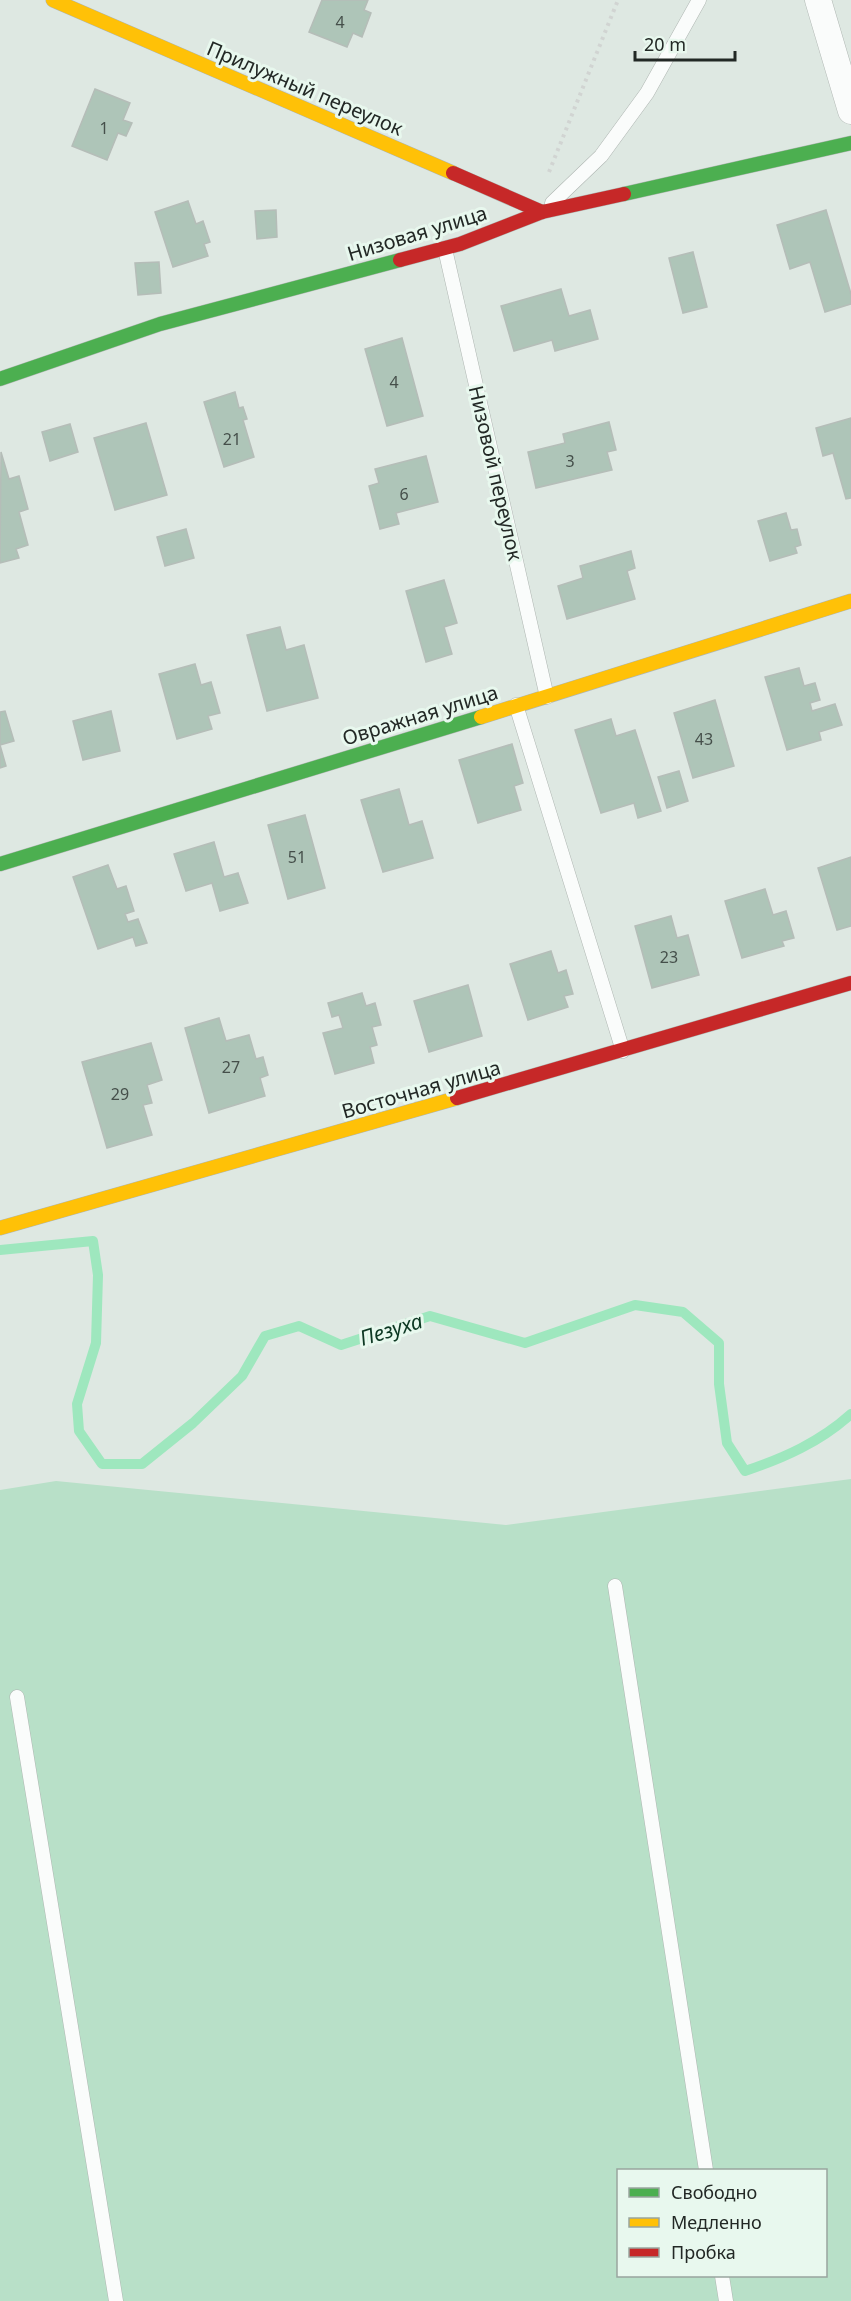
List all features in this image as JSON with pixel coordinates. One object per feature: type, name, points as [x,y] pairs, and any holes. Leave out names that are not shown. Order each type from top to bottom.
[{"type":"street","name":"Прилужный переулок","points":[[53,0],[538,210]]},
{"type":"street","points":[[818,0],[851,111]]},
{"type":"street","name":"Низовая улица","points":[[0,379],[160,324],[445,248],[538,210],[851,143]]},
{"type":"street","name":"Овражная улица","points":[[0,864],[547,697],[851,601]]},
{"type":"street","name":"Восточная улица","points":[[0,1228],[623,1051],[851,983]]},
{"type":"lane","points":[[538,210],[600,156],[647,93],[699,0]]},
{"type":"lane","name":"Низовой переулок","points":[[445,248],[547,697]]},
{"type":"lane","points":[[516,705],[623,1051]]},
{"type":"lane","points":[[615,1586],[706,2169]]},
{"type":"lane","points":[[17,1697],[116,2301]]},
{"type":"lane","points":[[722,2277],[726,2301]]},
{"type":"path","points":[[538,210],[618,0]]},
{"type":"green space","points":[[851,1479],[851,2301],[0,2301],[0,1490],[56,1481],[506,1525]]},
{"type":"building","points":[[322,0],[368,0],[364,10],[371,13],[362,37],[353,33],[347,47],[309,32]]},
{"type":"building","points":[[95,89],[130,103],[123,120],[132,123],[126,136],[118,133],[107,160],[72,146]]},
{"type":"building","points":[[188,201],[196,224],[203,221],[210,242],[204,244],[208,256],[173,267],[155,212]]},
{"type":"building","points":[[276,210],[277,237],[257,239],[255,211]]},
{"type":"building","points":[[826,210],[851,294],[851,304],[825,312],[810,262],[790,269],[777,225]]},
{"type":"building","points":[[693,252],[707,307],[683,313],[669,258]]},
{"type":"building","points":[[159,262],[161,293],[138,295],[135,263]]},
{"type":"building","points":[[561,289],[569,316],[590,310],[598,339],[555,351],[552,340],[514,351],[501,306]]},
{"type":"building","points":[[402,338],[423,416],[387,426],[365,349]]},
{"type":"building","points":[[235,392],[239,408],[243,407],[247,419],[243,420],[254,457],[224,467],[204,402]]},
{"type":"building","points":[[851,418],[851,498],[846,499],[833,453],[823,456],[816,428]]},
{"type":"building","points":[[609,422],[616,450],[607,452],[612,470],[536,488],[528,452],[565,443],[563,434]]},
{"type":"building","points":[[146,423],[167,495],[115,510],[94,438]]},
{"type":"building","points":[[70,424],[78,452],[50,461],[42,432]]},
{"type":"building","points":[[1,452],[9,479],[19,476],[28,509],[19,512],[28,545],[16,549],[19,558],[0,563]]},
{"type":"building","points":[[426,456],[438,502],[396,513],[399,524],[380,529],[369,486],[379,483],[375,469]]},
{"type":"building","points":[[786,513],[791,530],[797,529],[801,545],[795,547],[797,553],[770,561],[758,521]]},
{"type":"building","points":[[186,529],[194,558],[165,566],[157,537]]},
{"type":"building","points":[[631,551],[635,568],[627,571],[635,599],[567,619],[558,586],[583,578],[580,566]]},
{"type":"building","points":[[444,580],[457,623],[444,627],[452,654],[426,662],[406,591]]},
{"type":"building","points":[[280,627],[286,650],[304,645],[318,698],[267,711],[247,635]]},
{"type":"building","points":[[195,664],[201,685],[211,682],[220,713],[208,716],[212,729],[177,739],[159,674]]},
{"type":"building","points":[[799,668],[804,686],[815,683],[820,700],[810,703],[812,711],[835,704],[842,725],[819,732],[821,740],[787,750],[765,677]]},
{"type":"building","points":[[715,700],[734,766],[693,778],[674,713]]},
{"type":"building","points":[[5,711],[14,741],[0,745],[0,712]]},
{"type":"building","points":[[111,711],[120,751],[83,760],[73,721]]},
{"type":"building","points":[[611,719],[616,736],[635,730],[661,811],[638,818],[634,803],[601,813],[575,730]]},
{"type":"building","points":[[512,744],[523,783],[514,786],[521,810],[478,823],[459,760]]},
{"type":"building","points":[[0,745],[6,766],[0,768]]},
{"type":"building","points":[[679,771],[688,801],[667,808],[658,777]]},
{"type":"building","points":[[399,789],[409,825],[422,821],[433,858],[383,872],[361,800]]},
{"type":"building","points":[[305,815],[325,888],[288,899],[268,825]]},
{"type":"building","points":[[214,842],[224,877],[238,873],[248,903],[220,911],[212,883],[186,891],[174,854]]},
{"type":"building","points":[[851,857],[851,926],[837,930],[818,868]]},
{"type":"building","points":[[108,865],[117,889],[126,886],[134,911],[125,914],[128,922],[138,919],[147,943],[136,946],[133,937],[98,949],[73,877]]},
{"type":"building","points":[[765,889],[773,915],[786,911],[794,938],[782,941],[784,946],[742,958],[725,901]]},
{"type":"building","points":[[671,916],[677,938],[688,935],[699,975],[652,988],[635,926]]},
{"type":"building","points":[[551,951],[558,973],[566,970],[573,994],[564,996],[568,1007],[528,1020],[510,964]]},
{"type":"building","points":[[468,985],[482,1036],[429,1052],[414,1001]]},
{"type":"building","points":[[362,993],[366,1006],[375,1003],[381,1025],[372,1027],[377,1045],[370,1047],[374,1063],[335,1074],[323,1033],[343,1028],[339,1015],[332,1017],[328,1003]]},
{"type":"building","points":[[219,1018],[226,1041],[249,1035],[256,1059],[263,1057],[268,1075],[260,1078],[265,1096],[209,1113],[185,1028]]},
{"type":"building","points":[[151,1043],[162,1080],[147,1085],[152,1103],[143,1105],[152,1135],[107,1148],[82,1062]]},
{"type":"waterway","name":"Пезуха","points":[[0,1250],[93,1241],[98,1275],[96,1343],[77,1404],[79,1431],[102,1464],[142,1464],[193,1423],[242,1376],[265,1336],[299,1326],[341,1345],[430,1316],[525,1343],[635,1305],[683,1312],[719,1343],[719,1384],[727,1443],[745,1471],[801,1448],[827,1433],[851,1414]]},
{"type":"traffic: fast","points":[[624,194],[851,143]]},
{"type":"traffic: fast","points":[[0,379],[160,324],[400,260]]},
{"type":"traffic: fast","points":[[0,864],[481,717]]},
{"type":"traffic: slow","points":[[53,0],[453,173]]},
{"type":"traffic: slow","points":[[481,717],[851,601]]},
{"type":"traffic: slow","points":[[0,1228],[457,1098]]},
{"type":"traffic: jam","points":[[453,173],[542,212]]},
{"type":"traffic: jam","points":[[400,260],[460,244],[542,212],[624,194]]},
{"type":"traffic: jam","points":[[457,1098],[851,983]]}]
